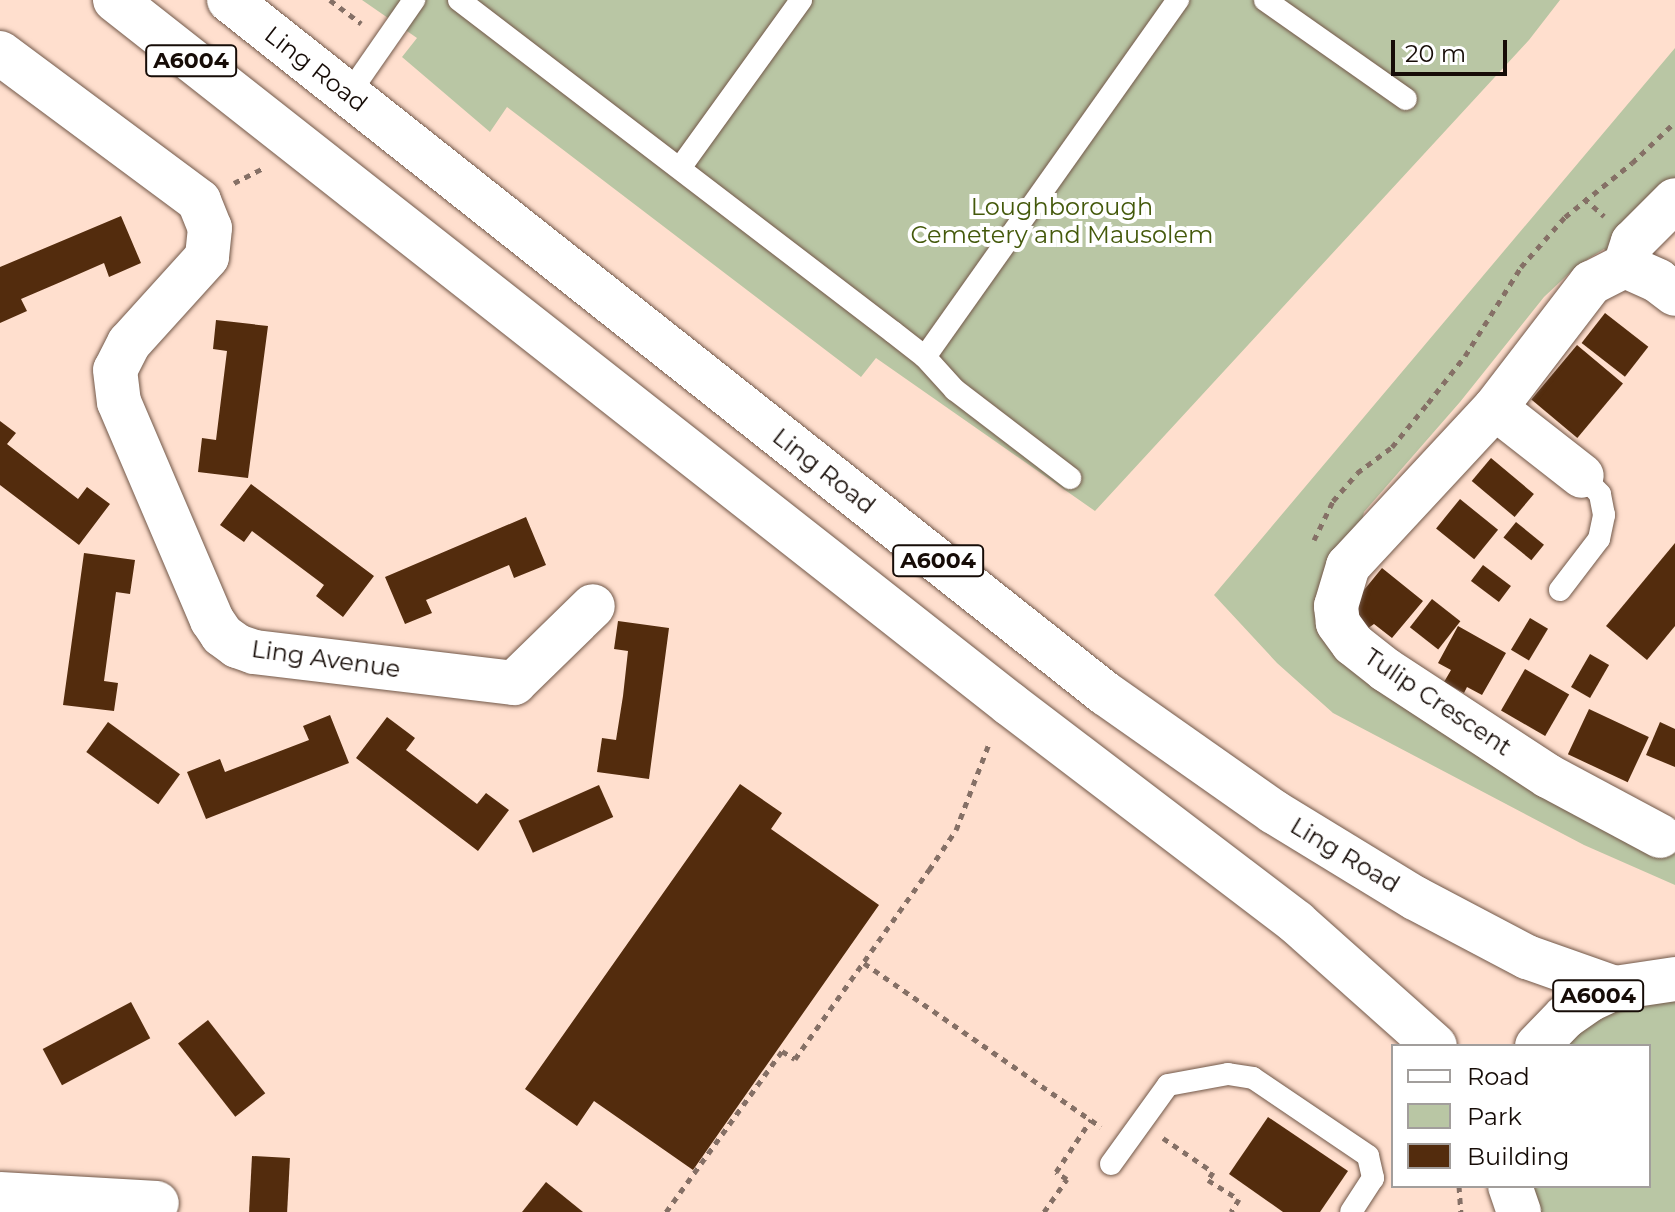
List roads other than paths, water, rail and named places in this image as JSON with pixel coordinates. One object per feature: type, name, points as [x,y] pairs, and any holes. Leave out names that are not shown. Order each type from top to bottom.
[{"type":"main road","name":"A6004","points":[[115,0],[1000,697],[1296,922],[1433,1044]]},
{"type":"main road","name":"Ling Road","points":[[229,0],[1132,712],[1274,812],[1415,898],[1527,957],[1615,988]]},
{"type":"main road","name":"Ling Avenue","points":[[0,53],[199,201],[210,228],[207,257],[129,343],[102,368],[212,620],[222,635],[237,646],[254,652],[514,683],[593,606]]},
{"type":"main road","points":[[1675,200],[1633,242],[1625,266],[1658,281],[1675,294]]},
{"type":"main road","name":"Tulip Crescent","points":[[1625,266],[1591,283],[1495,408],[1348,566],[1339,586],[1338,623],[1353,644],[1452,715],[1548,776],[1660,836]]},
{"type":"main road","points":[[1495,408],[1582,476]]},
{"type":"main road","name":"A6004","points":[[1539,1044],[1565,1017],[1615,988],[1675,979]]},
{"type":"main road","points":[[0,1194],[157,1203]]},
{"type":"lane","points":[[348,95],[414,0]]},
{"type":"lane","points":[[459,0],[925,357],[955,390],[1070,478]]},
{"type":"lane","points":[[680,168],[801,0]]},
{"type":"lane","points":[[925,357],[1178,0]]},
{"type":"lane","points":[[1265,0],[1406,99]]},
{"type":"lane","points":[[1560,590],[1599,539],[1604,515],[1600,494],[1582,476]]},
{"type":"lane","points":[[1111,1164],[1168,1085],[1228,1074],[1253,1078],[1368,1156],[1373,1178],[1351,1212]]},
{"type":"park label","name":"Loughborough Cemetery and Mausolem","points":[[1062,221]]}]
